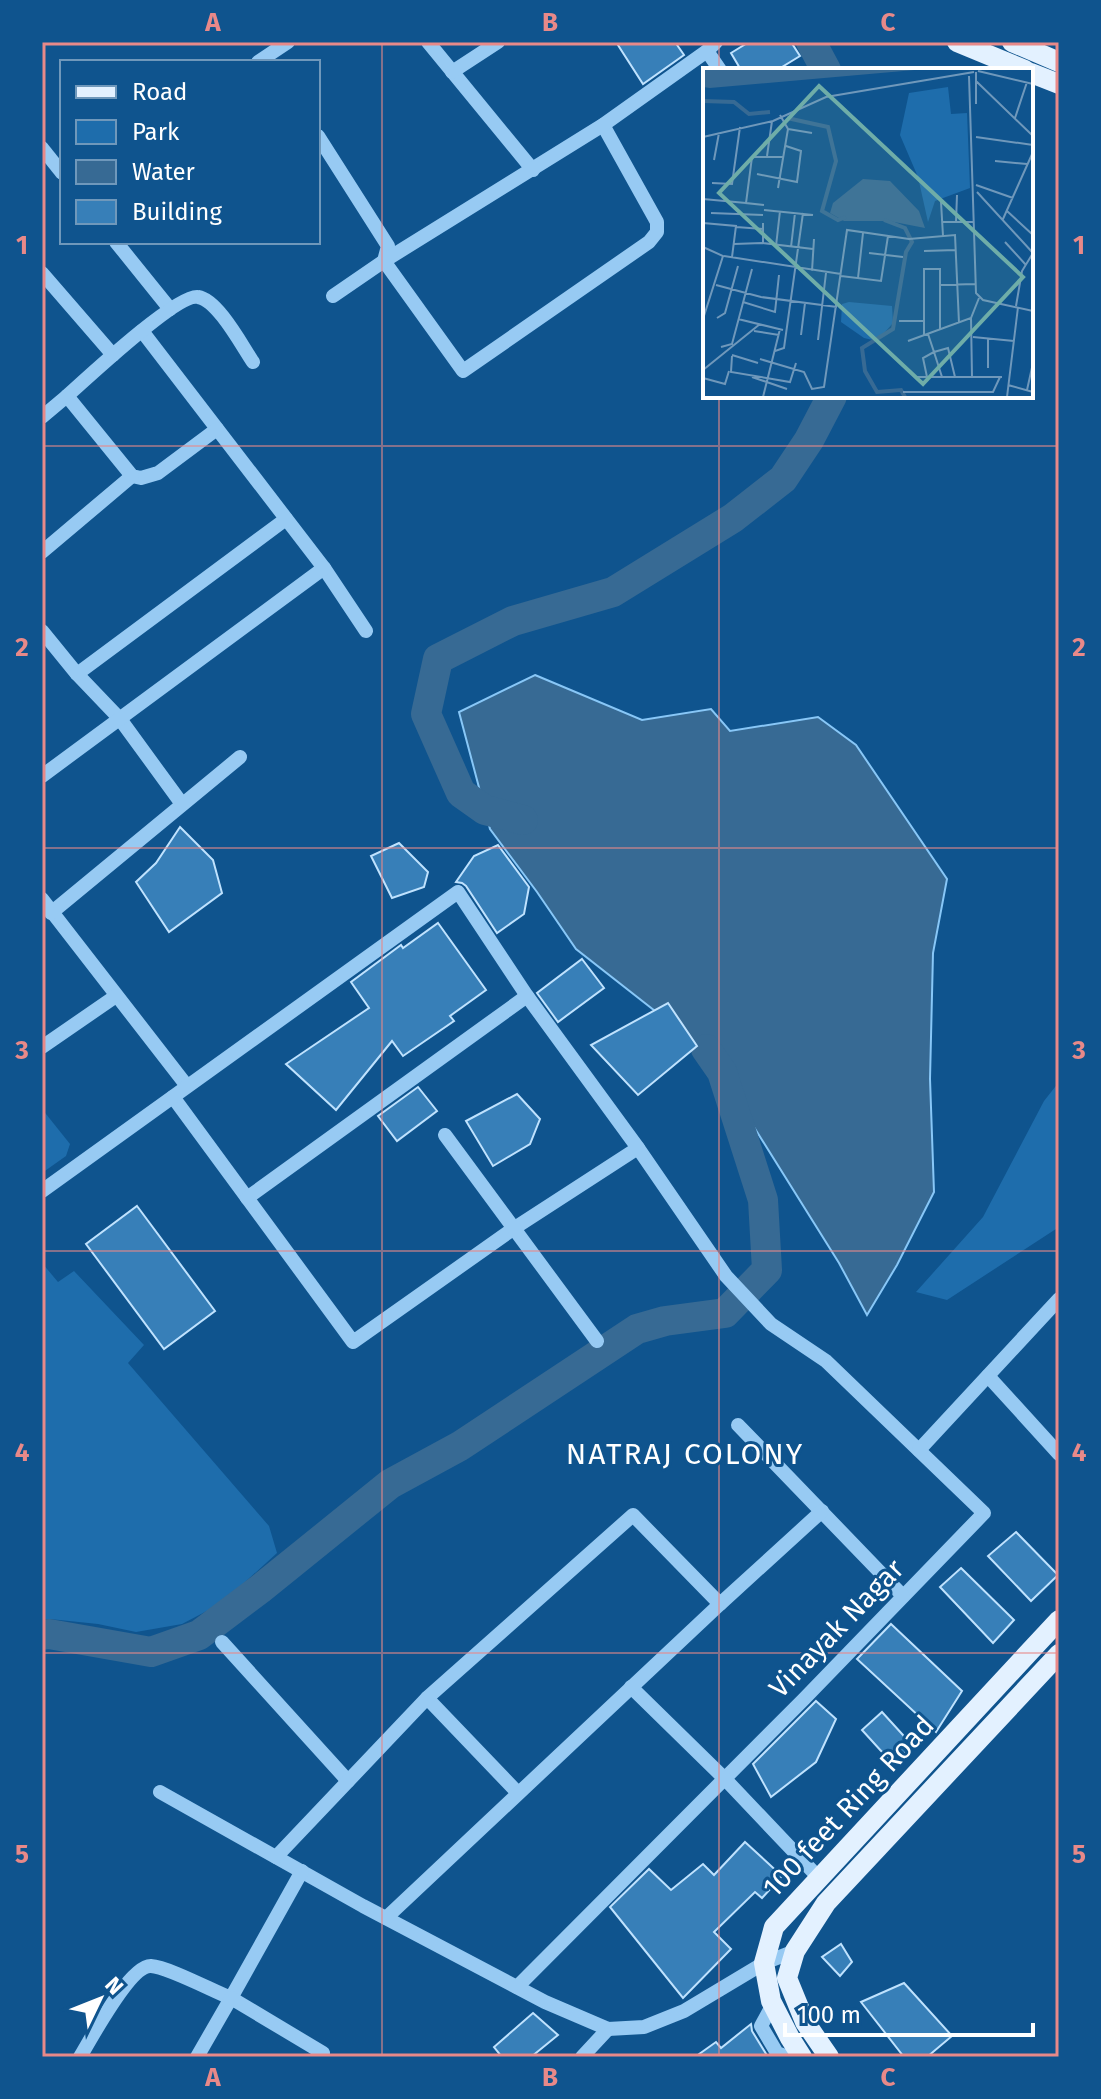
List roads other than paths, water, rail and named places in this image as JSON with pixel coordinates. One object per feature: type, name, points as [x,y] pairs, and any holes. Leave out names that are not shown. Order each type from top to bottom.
[{"type":"main road","points":[[957,42],[1020,68]]},
{"type":"main road","points":[[1012,42],[1059,62]]},
{"type":"main road","points":[[1033,74],[1059,84]]},
{"type":"main road","name":"100 feet Ring Road","points":[[802,2057],[773,2004],[764,1963],[774,1927],[1059,1620]]},
{"type":"main road","name":"100 feet Ring Road","points":[[829,2057],[805,2022],[787,1978],[795,1951],[826,1903],[1059,1654]]},
{"type":"street","points":[[261,60],[288,42]]},
{"type":"street","points":[[428,42],[533,170]]},
{"type":"street","points":[[452,72],[498,42]]},
{"type":"street","points":[[333,296],[603,125],[712,46],[719,68]]},
{"type":"street","points":[[384,261],[463,371],[649,242],[657,232],[657,222],[603,125]]},
{"type":"street","points":[[320,139],[388,246],[384,261]]},
{"type":"street","points":[[42,148],[60,170]]},
{"type":"street","points":[[118,244],[170,309]]},
{"type":"street","points":[[42,273],[113,355]]},
{"type":"street","points":[[42,417],[142,331],[187,299],[198,297],[209,302],[253,362]]},
{"type":"street","points":[[142,331],[324,568],[366,631]]},
{"type":"street","points":[[67,396],[132,476],[141,478],[158,473],[217,429]]},
{"type":"street","points":[[42,552],[132,476]]},
{"type":"street","points":[[77,674],[286,519]]},
{"type":"street","points":[[42,776],[324,568]]},
{"type":"street","points":[[42,631],[120,719],[182,804]]},
{"type":"street","points":[[51,913],[240,757]]},
{"type":"street","points":[[42,1191],[458,892],[527,996],[638,1148],[726,1276],[771,1324],[826,1361],[919,1450],[1059,1299]]},
{"type":"street","points":[[42,899],[187,1086]]},
{"type":"street","points":[[42,1047],[116,996]]},
{"type":"street","points":[[247,1198],[527,996]]},
{"type":"street","points":[[173,1097],[353,1342],[513,1229],[638,1148]]},
{"type":"street","points":[[445,1135],[597,1341]]},
{"type":"street","points":[[988,1376],[1059,1453]]},
{"type":"street","points":[[738,1425],[903,1596]]},
{"type":"street","name":"Vinayak Nagar","points":[[517,1987],[984,1513],[919,1450]]},
{"type":"street","points":[[386,1918],[822,1511]]},
{"type":"street","points":[[276,1857],[427,1698],[633,1515],[720,1604]]},
{"type":"street","points":[[222,1642],[348,1781]]},
{"type":"street","points":[[631,1687],[725,1779],[819,1878]]},
{"type":"street","points":[[427,1698],[518,1793]]},
{"type":"street","points":[[160,1792],[386,1918],[545,2002],[608,2029],[644,2027],[684,2011],[764,1963],[795,1951]]},
{"type":"street","points":[[197,2057],[302,1871]]},
{"type":"street","points":[[80,2057],[124,1987],[133,1976],[151,1966],[231,1998],[325,2056]]},
{"type":"street","points":[[773,2004],[761,2026],[777,2053],[788,2057]]},
{"type":"street","points":[[582,2057],[608,2029]]},
{"type":"water","points":[[535,675],[642,720],[711,709],[730,731],[818,717],[856,745],[947,879],[933,953],[930,1079],[934,1192],[897,1265],[867,1315],[839,1263],[722,1076],[655,1011],[576,949],[490,829],[459,712]]},
{"type":"waterway","points":[[811,42],[825,68]]},
{"type":"waterway","points":[[523,820],[485,810],[461,793],[426,714],[438,659],[513,621],[613,592],[733,518],[783,479],[809,440],[831,398]]},
{"type":"waterway","points":[[42,1635],[151,1652],[199,1635],[390,1484],[460,1446],[637,1329],[665,1321],[725,1313],[767,1270],[763,1200],[722,1072],[706,1049]]},
{"type":"district","name":"NATRAJ COLONY","points":[[685,1454]]}]
